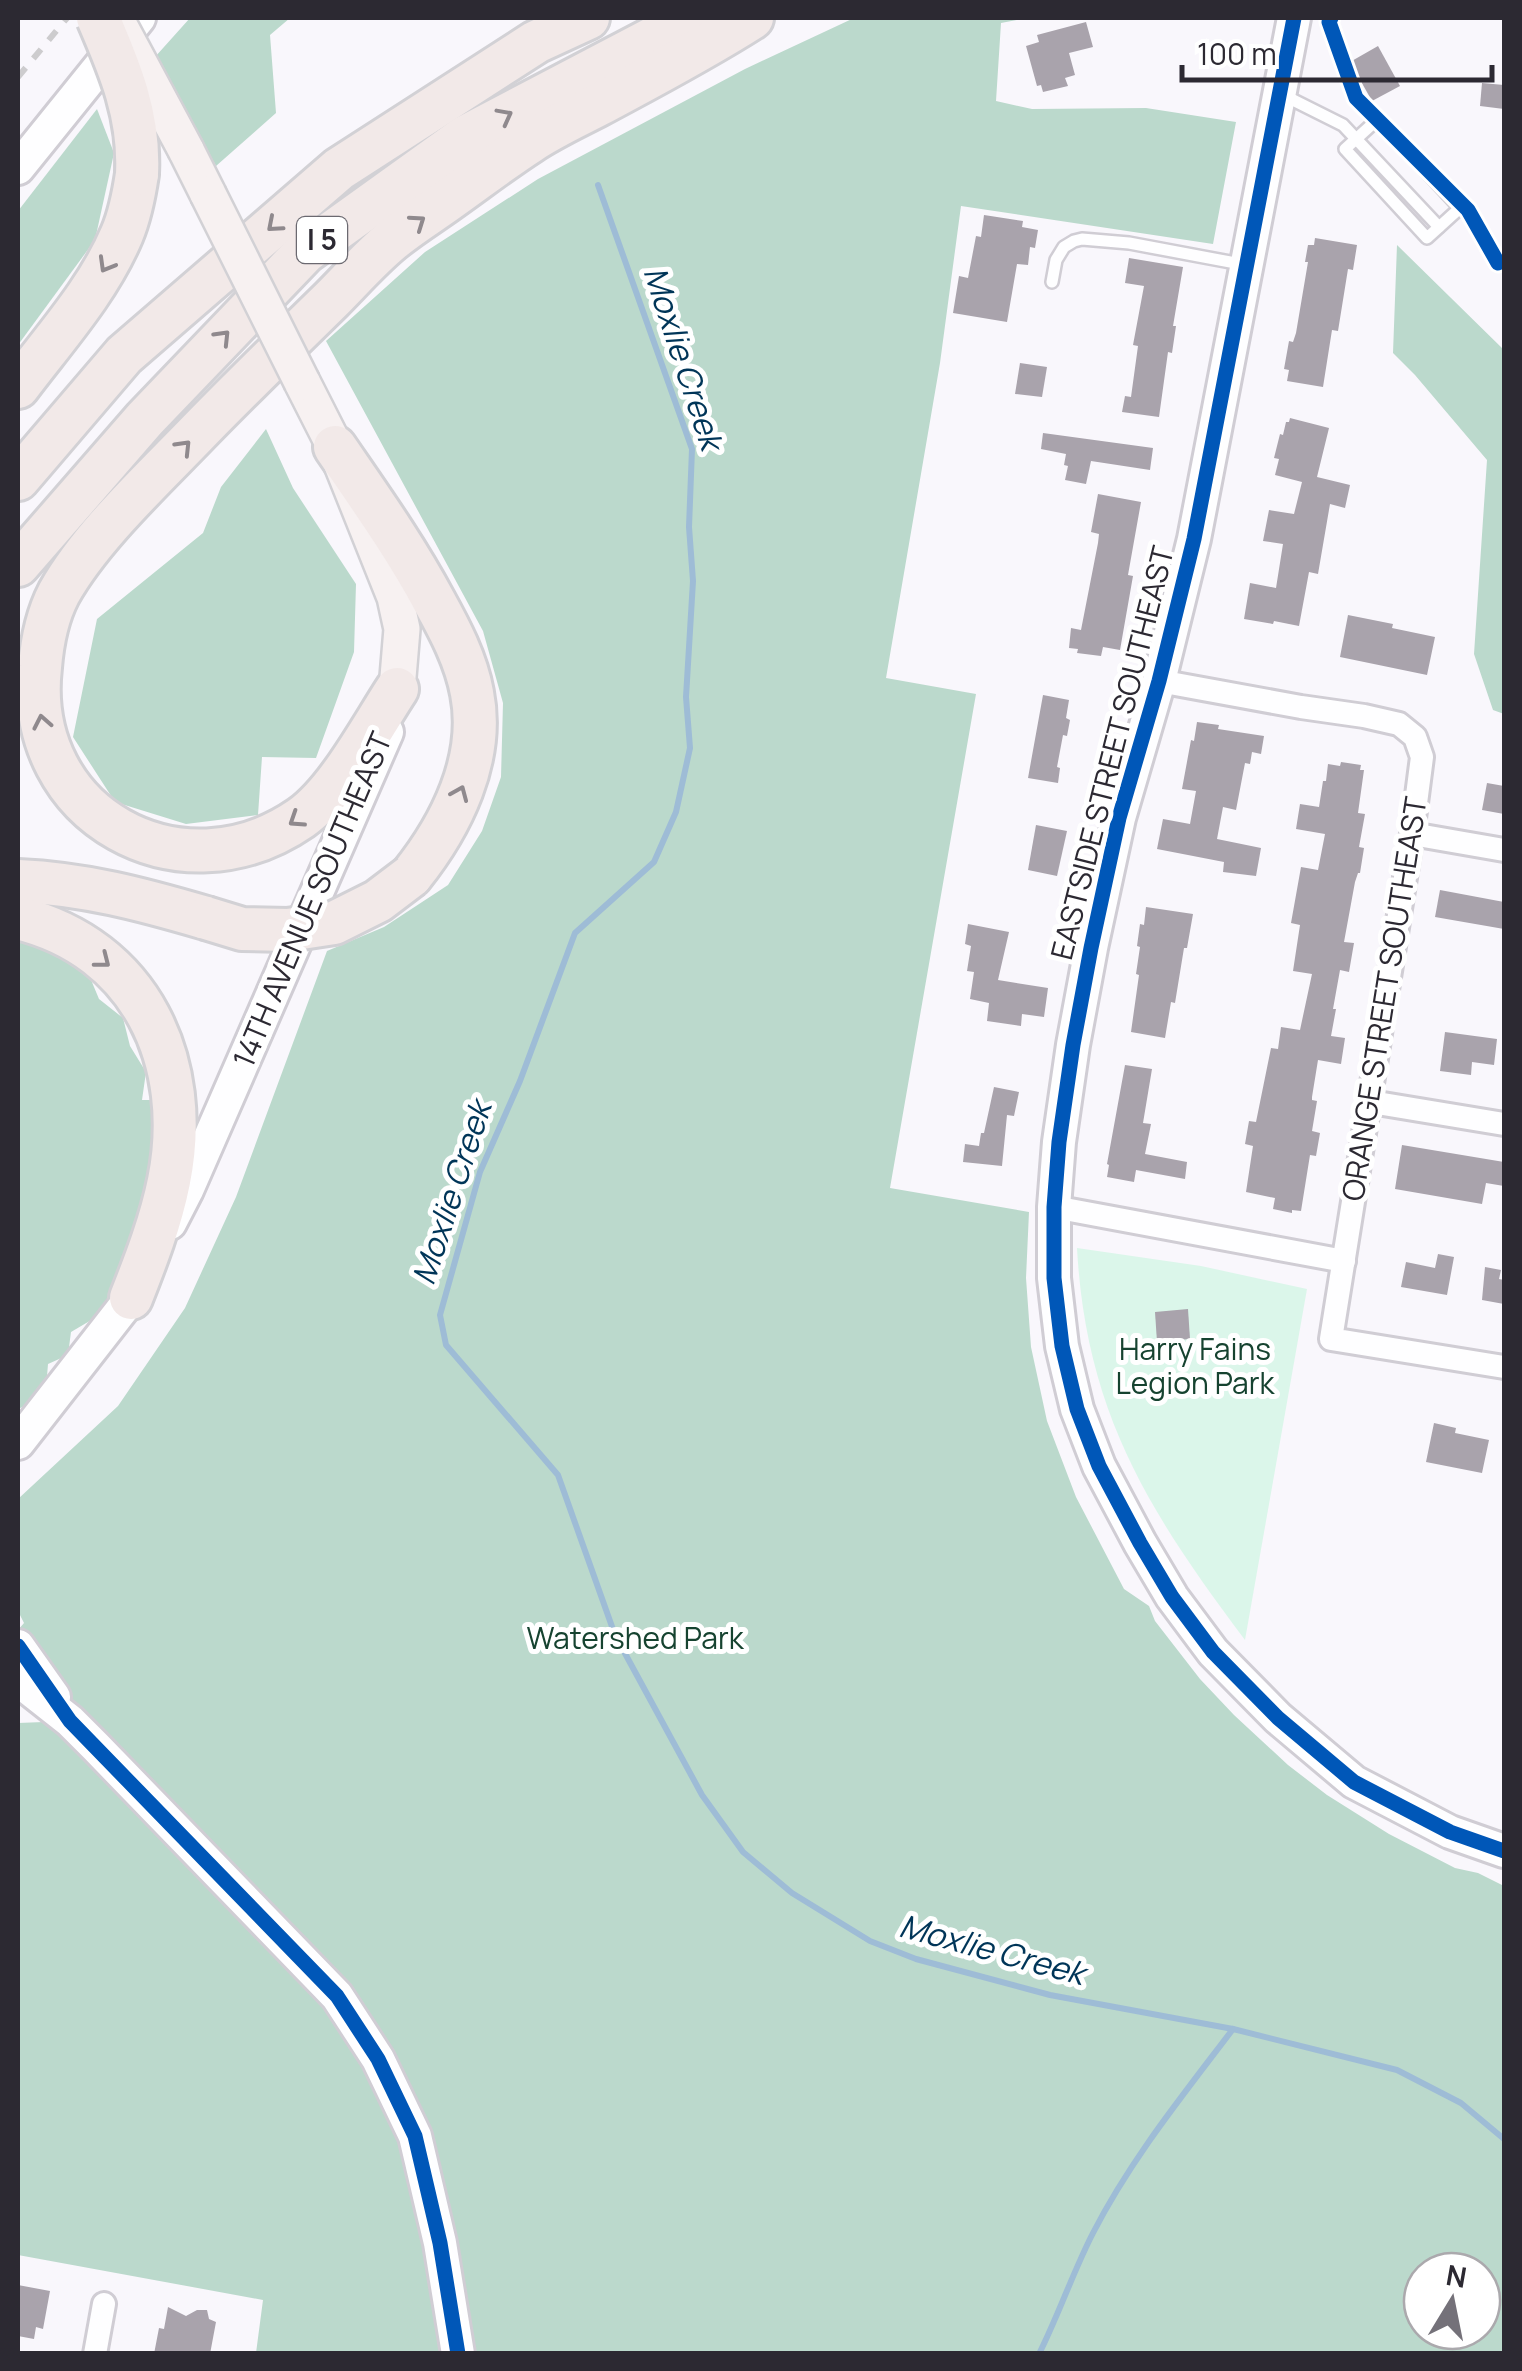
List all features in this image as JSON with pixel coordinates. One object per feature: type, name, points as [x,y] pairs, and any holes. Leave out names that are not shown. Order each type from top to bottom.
[{"type":"highway","points":[[18,388],[112,256],[128,216],[138,174],[130,96],[98,18]]},
{"type":"highway","name":"I 5","points":[[18,480],[124,354],[339,169],[536,42],[588,18]]},
{"type":"highway","name":"I 5","points":[[18,566],[144,419],[305,252],[465,137],[667,31],[706,18]]},
{"type":"highway","points":[[397,689],[315,807],[252,844],[202,852],[177,850],[128,836],[102,821],[67,782],[52,757],[42,730],[38,701],[42,647],[59,594],[104,532],[256,373],[392,240],[532,140],[708,46],[752,18]]},
{"type":"highway","points":[[18,880],[128,895],[242,929],[288,930],[334,923],[378,901],[411,876],[430,852],[467,776],[474,734],[473,694],[456,641],[408,554],[335,447]]},
{"type":"highway","points":[[18,918],[59,932],[118,973],[162,1044],[171,1074],[174,1149],[162,1212],[131,1298]]},
{"type":"main road","name":"14TH AVENUE SOUTHEAST","points":[[115,18],[335,447],[396,598],[402,630],[397,689]]},
{"type":"street","points":[[18,168],[138,18]]},
{"type":"street","name":"EASTSIDE STREET SOUTHEAST","points":[[1294,18],[1194,539],[1159,681],[1119,818],[1091,948],[1059,1142],[1054,1278],[1062,1346],[1077,1409],[1099,1466],[1172,1597],[1212,1652],[1278,1718],[1354,1782],[1450,1832],[1504,1851]]},
{"type":"street","name":"ORANGE STREET SOUTHEAST","points":[[1159,681],[1364,716],[1399,724],[1414,737],[1422,757],[1412,834],[1331,1339],[1504,1367]]},
{"type":"street","name":"14TH AVENUE SOUTHEAST","points":[[19,1426],[65,1382],[131,1298],[187,1190],[390,724],[397,689]]},
{"type":"street","points":[[1412,834],[1504,850]]},
{"type":"street","points":[[1371,1102],[1504,1124]]},
{"type":"street","points":[[1054,1207],[1344,1262]]},
{"type":"street","points":[[18,1646],[70,1722]]},
{"type":"street","points":[[18,1680],[70,1722],[338,1996],[378,2059],[415,2136],[440,2243],[458,2354]]},
{"type":"street","points":[[96,2354],[104,2304]]},
{"type":"lane","points":[[1280,94],[1343,125],[1356,139],[1439,226],[1460,208],[1378,119],[1356,139]]},
{"type":"lane","points":[[1052,282],[1056,260],[1064,247],[1082,239],[1129,243],[1246,265]]},
{"type":"green space","points":[[190,18],[290,18],[270,35],[276,113],[216,166],[155,57]]},
{"type":"green space","name":"Watershed Park","points":[[854,18],[1027,18],[1001,23],[996,101],[1032,109],[1146,108],[1236,122],[1213,244],[961,206],[940,363],[886,678],[976,694],[890,1188],[1029,1212],[1026,1278],[1031,1347],[1047,1421],[1076,1497],[1124,1589],[1149,1606],[1155,1621],[1200,1679],[1288,1765],[1327,1795],[1389,1834],[1455,1868],[1478,1873],[1504,1886],[1504,2353],[256,2353],[263,2300],[18,2255],[18,1723],[69,1721],[18,1630],[24,1623],[18,1611],[18,1499],[118,1406],[185,1308],[236,1197],[327,951],[384,927],[448,885],[482,831],[501,777],[503,703],[483,631],[326,341],[425,252],[538,179],[745,69]]},
{"type":"green space","points":[[97,109],[114,153],[95,240],[18,345],[18,211]]},
{"type":"green space","points":[[1397,245],[1504,350],[1504,714],[1493,710],[1474,654],[1487,460],[1393,353]]},
{"type":"green space","points":[[266,429],[293,488],[356,584],[354,652],[316,758],[262,757],[258,815],[186,824],[115,802],[73,737],[97,619],[203,533],[221,487]]},
{"type":"green space","points":[[18,935],[25,935],[89,975],[99,999],[123,1018],[130,1046],[146,1072],[142,1100],[152,1100],[171,1138],[110,1309],[71,1332],[68,1355],[48,1364],[46,1389],[18,1409]]},
{"type":"green space","name":"Harry Fains Legion Park","points":[[1077,1248],[1201,1266],[1307,1289],[1245,1640],[1180,1548],[1128,1458],[1094,1361]]},
{"type":"building","points":[[1086,22],[1093,47],[1069,53],[1075,75],[1065,78],[1068,86],[1043,92],[1041,85],[1037,86],[1026,46],[1039,42],[1037,35]]},
{"type":"building","points":[[1378,46],[1400,86],[1372,101],[1350,62]]},
{"type":"building","points":[[1482,83],[1504,85],[1504,109],[1480,106]]},
{"type":"building","points":[[984,215],[1023,221],[1022,227],[1038,230],[1035,248],[1030,247],[1028,265],[1017,264],[1007,322],[953,313],[959,276],[968,278]]},
{"type":"building","points":[[1315,238],[1357,245],[1353,270],[1348,269],[1338,331],[1332,330],[1323,387],[1287,381],[1289,370],[1284,369],[1289,341],[1293,342],[1296,333],[1308,245],[1314,245]]},
{"type":"building","points":[[1129,258],[1183,267],[1159,417],[1122,412],[1125,396],[1131,397],[1138,346],[1133,345],[1144,286],[1125,283]]},
{"type":"building","points":[[1020,363],[1047,367],[1042,397],[1015,394]]},
{"type":"building","points":[[1290,418],[1329,428],[1317,477],[1350,485],[1345,508],[1330,504],[1318,574],[1309,572],[1299,626],[1244,619],[1250,583],[1276,588],[1283,544],[1263,541],[1269,510],[1294,514],[1302,482],[1275,475],[1279,459],[1274,458],[1280,434],[1283,435]]},
{"type":"building","points":[[1043,433],[1153,448],[1150,470],[1091,461],[1086,484],[1065,480],[1066,454],[1041,449]]},
{"type":"building","points":[[1098,494],[1141,502],[1120,650],[1103,647],[1101,656],[1069,648],[1071,628],[1081,630],[1098,543],[1099,534],[1091,532]]},
{"type":"building","points":[[1348,615],[1435,637],[1427,675],[1340,657]]},
{"type":"building","points":[[1043,695],[1069,700],[1066,718],[1070,720],[1067,736],[1063,735],[1058,783],[1028,778]]},
{"type":"building","points":[[1197,722],[1264,736],[1261,754],[1252,752],[1250,764],[1245,763],[1236,810],[1223,807],[1217,839],[1261,848],[1256,876],[1223,872],[1224,862],[1157,849],[1163,819],[1190,824],[1196,791],[1182,789]]},
{"type":"building","points":[[1341,762],[1361,765],[1360,770],[1364,770],[1358,813],[1365,814],[1359,847],[1364,848],[1360,873],[1344,942],[1354,943],[1349,972],[1340,970],[1333,1009],[1331,1036],[1345,1038],[1341,1064],[1318,1060],[1312,1131],[1320,1133],[1316,1156],[1310,1155],[1301,1211],[1292,1213],[1273,1209],[1275,1198],[1246,1192],[1253,1146],[1245,1144],[1249,1121],[1256,1122],[1271,1048],[1278,1049],[1281,1027],[1300,1030],[1312,974],[1293,971],[1300,925],[1291,923],[1301,867],[1318,870],[1325,834],[1296,829],[1300,804],[1319,807],[1328,764],[1340,766]]},
{"type":"building","points":[[1487,783],[1504,786],[1504,814],[1482,810]]},
{"type":"building","points":[[1036,825],[1067,831],[1057,876],[1028,870]]},
{"type":"building","points":[[1440,890],[1504,902],[1504,929],[1435,917]]},
{"type":"building","points":[[1146,907],[1193,914],[1165,1038],[1131,1032],[1139,975],[1137,946]]},
{"type":"building","points":[[968,924],[1009,932],[998,980],[1048,988],[1044,1017],[1022,1014],[1021,1026],[987,1021],[989,1003],[970,999],[974,972],[967,971],[971,946],[965,944]]},
{"type":"building","points":[[1445,1032],[1497,1039],[1494,1065],[1472,1062],[1471,1075],[1440,1071]]},
{"type":"building","points":[[1125,1065],[1152,1069],[1143,1123],[1151,1124],[1145,1154],[1187,1162],[1185,1179],[1136,1170],[1134,1182],[1107,1177]]},
{"type":"building","points":[[994,1087],[1019,1092],[1014,1116],[1007,1115],[1002,1166],[963,1162],[965,1144],[979,1146]]},
{"type":"building","points":[[1402,1145],[1504,1162],[1504,1186],[1486,1183],[1482,1204],[1395,1189]]},
{"type":"building","points":[[1438,1254],[1454,1257],[1447,1295],[1401,1287],[1406,1262],[1435,1268]]},
{"type":"building","points":[[1485,1267],[1501,1270],[1504,1304],[1482,1300]]},
{"type":"building","points":[[1188,1309],[1190,1339],[1157,1342],[1155,1312]]},
{"type":"building","points":[[1434,1423],[1456,1428],[1455,1433],[1489,1440],[1482,1473],[1426,1462]]},
{"type":"building","points":[[18,2285],[50,2291],[43,2329],[36,2327],[34,2339],[18,2336]]},
{"type":"building","points":[[168,2307],[186,2316],[207,2310],[209,2319],[216,2322],[210,2354],[154,2354]]},
{"type":"waterway","name":"Moxlie Creek","points":[[598,185],[692,449],[689,527],[693,581],[686,697],[690,748],[676,812],[654,862],[575,933],[520,1081],[480,1172],[440,1315],[446,1345],[558,1475],[615,1635],[702,1795],[743,1852],[792,1893],[870,1941],[916,1959],[1050,1995],[1233,2029],[1397,2070],[1461,2103],[1504,2139]]},
{"type":"waterway","points":[[1039,2354],[1086,2248],[1124,2179],[1233,2029]]},
{"type":"railway","points":[[18,77],[67,18]]},
{"type":"cycle path","points":[[1294,18],[1194,539],[1159,681],[1119,818],[1091,948],[1059,1142],[1054,1278],[1062,1346],[1077,1409],[1099,1466],[1172,1597],[1213,1652],[1278,1718],[1354,1782],[1450,1832],[1504,1851]]},
{"type":"cycle path","points":[[1331,18],[1329,22],[1356,98],[1468,210],[1498,263]]},
{"type":"cycle path","points":[[18,1646],[70,1721],[337,1996],[378,2059],[415,2136],[440,2243],[458,2354]]}]
